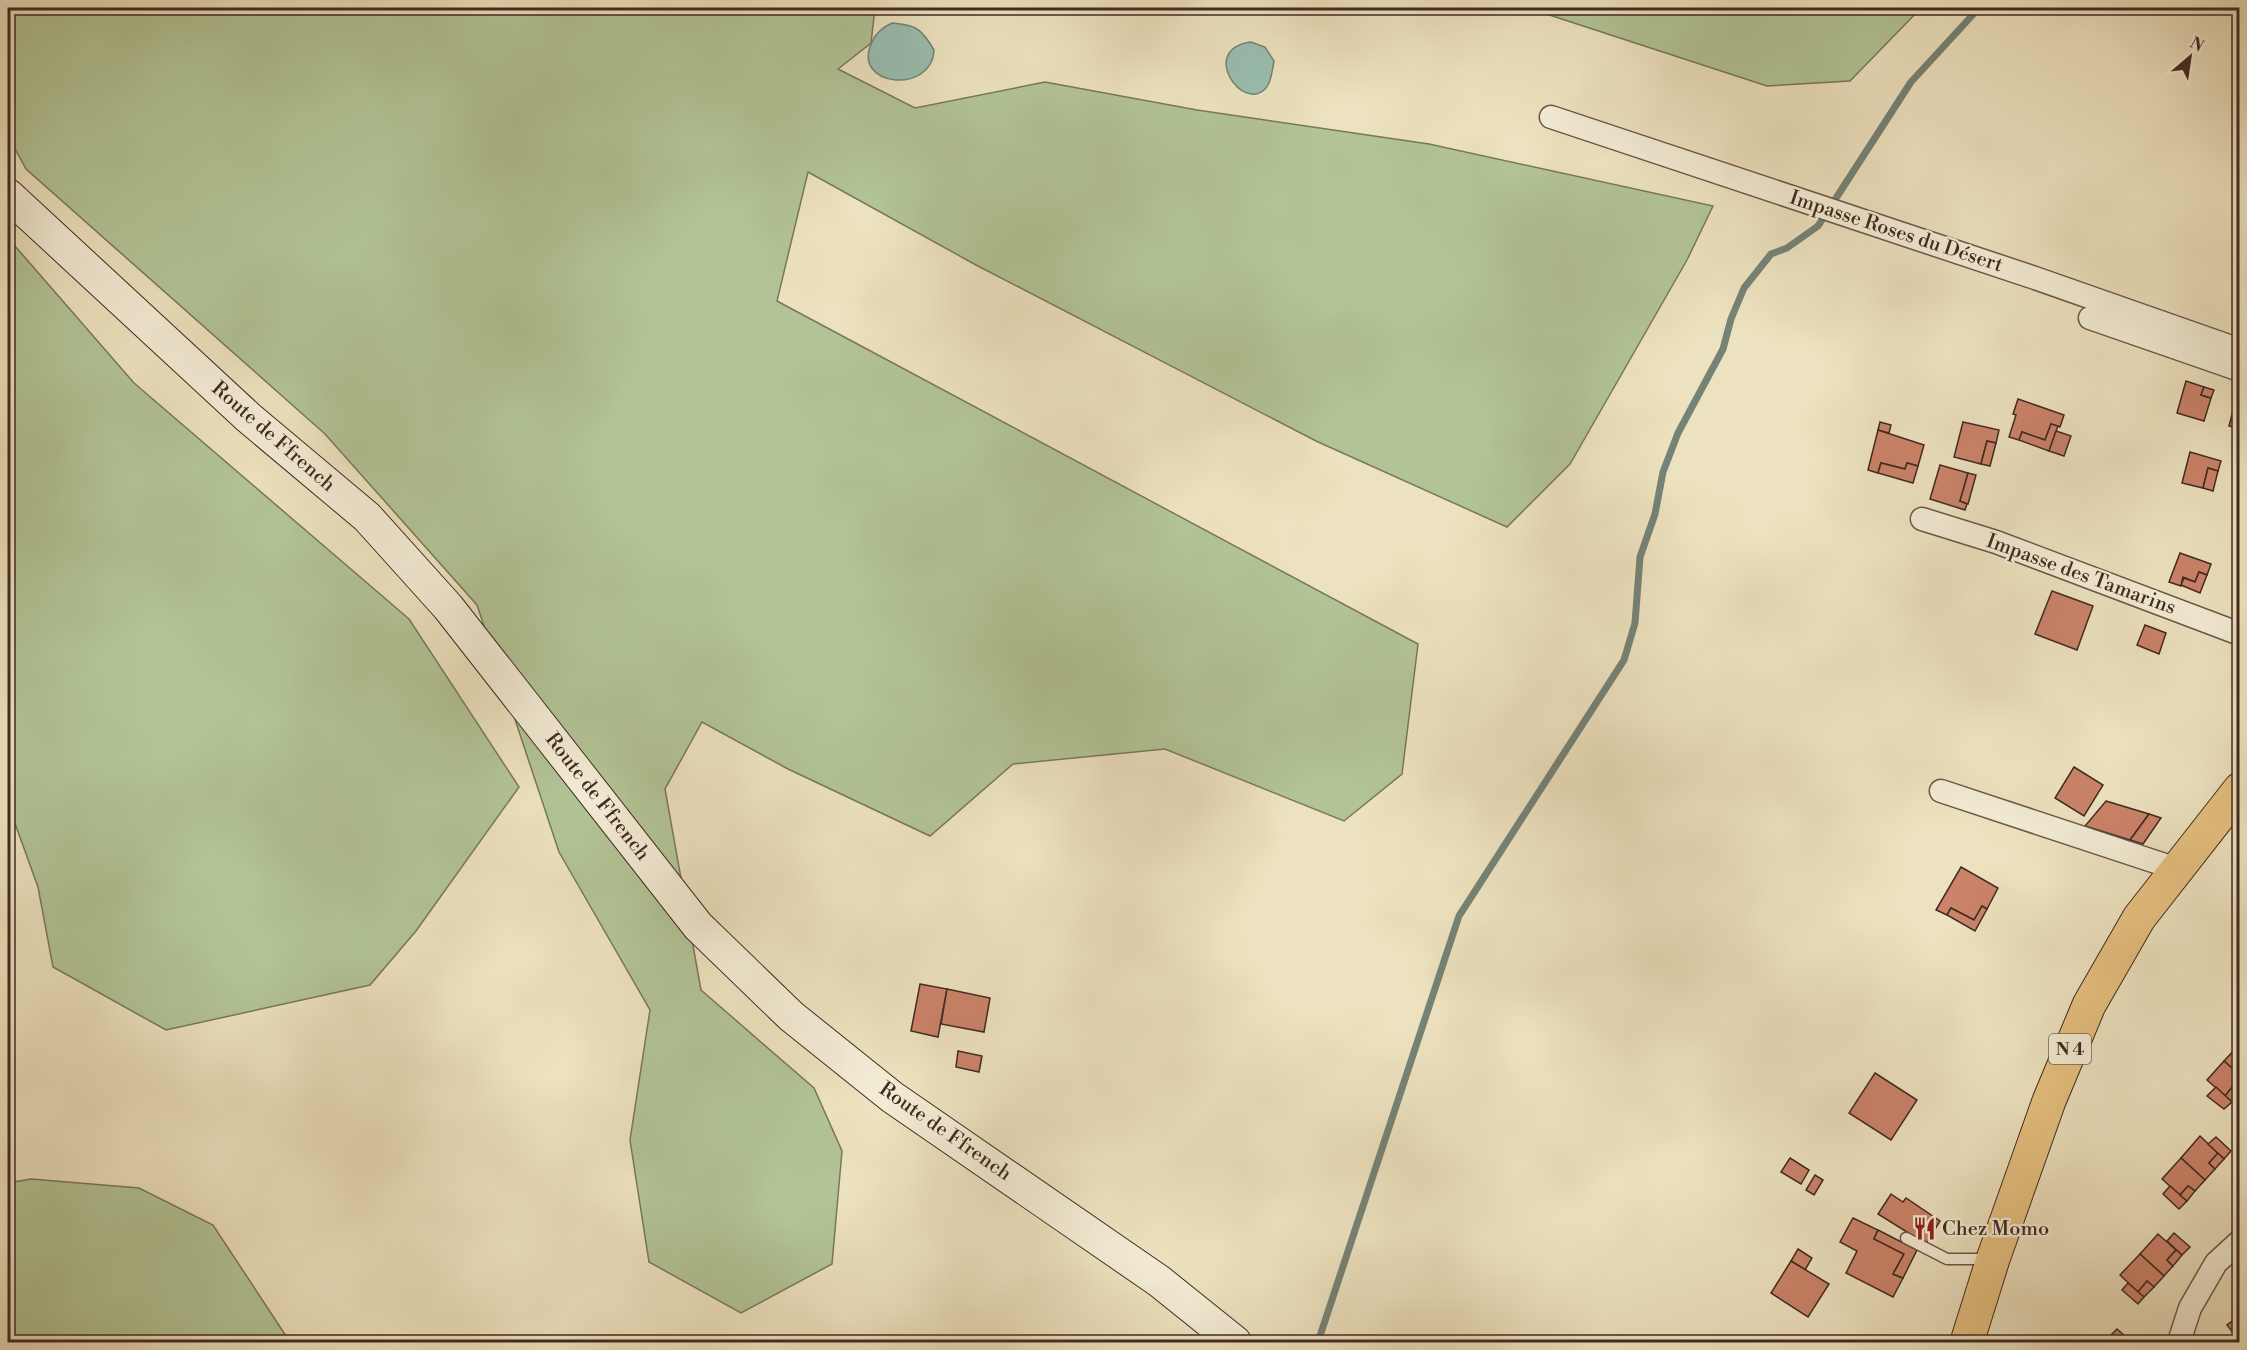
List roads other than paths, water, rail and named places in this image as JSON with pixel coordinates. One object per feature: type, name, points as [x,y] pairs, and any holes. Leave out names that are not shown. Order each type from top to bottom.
[{"type":"main road","name":"Route de Ffrench","points":[[8,195],[249,418],[367,517],[448,607],[698,926],[791,1016],[892,1097],[1159,1281],[1235,1342]]},
{"type":"main road","name":"N 4","points":[[1966,1342],[2049,1101],[2088,1005],[2139,918],[2240,789]]},
{"type":"street","name":"Impasse Roses du Désert","points":[[1551,117],[2035,278],[2240,350]]},
{"type":"street","points":[[2090,318],[2240,370]]},
{"type":"street","name":"Impasse des Tamarins","points":[[1922,519],[1996,542],[2240,634]]},
{"type":"street","points":[[1941,791],[2177,869]]},
{"type":"street","points":[[2180,1342],[2190,1308],[2216,1263],[2240,1241]]},
{"type":"lane","points":[[1906,1238],[1947,1258],[1993,1259]]},
{"type":"waterway","points":[[1318,1342],[1459,916],[1624,660],[1635,623],[1640,557],[1655,514],[1663,472],[1678,433],[1723,349],[1731,319],[1744,288],[1771,254],[1787,248],[1818,226],[1911,82],[1979,8]]},
{"type":"place","name":"Chez Momo","points":[[1924,1229]]}]
